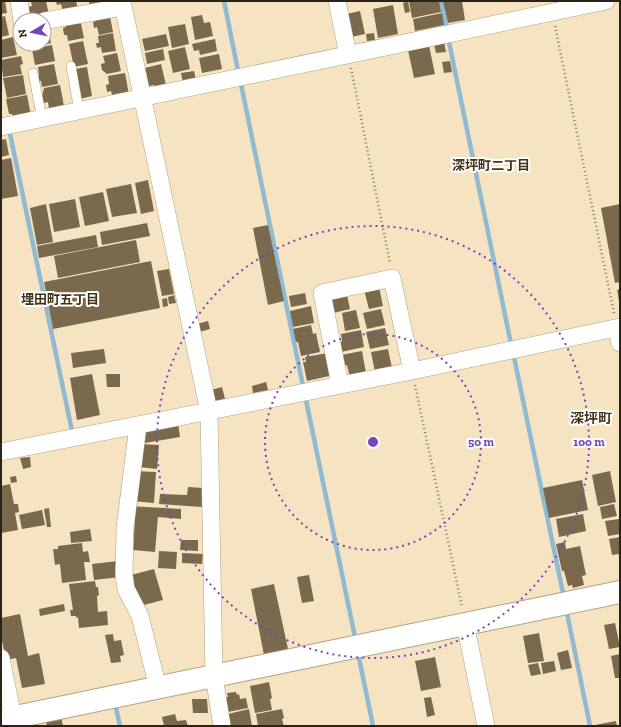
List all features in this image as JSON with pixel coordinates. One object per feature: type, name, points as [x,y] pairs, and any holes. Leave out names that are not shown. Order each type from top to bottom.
[{"type":"street","points":[[19,1],[21,12]]},
{"type":"street","points":[[337,1],[348,55]]},
{"type":"street","points":[[1,127],[348,55],[551,7],[606,1]]},
{"type":"street","points":[[52,19],[123,4],[209,412],[214,676],[222,726]]},
{"type":"street","points":[[340,385],[322,293],[392,278],[412,371]]},
{"type":"street","points":[[1,452],[412,371],[619,333]]},
{"type":"street","points":[[138,426],[125,528],[124,575],[126,589],[140,616],[158,688]]},
{"type":"street","points":[[1,658],[7,718],[620,592]]},
{"type":"street","points":[[465,623],[486,726]]},
{"type":"lane","points":[[71,66],[79,112]]},
{"type":"lane","points":[[33,73],[42,119]]},
{"type":"path","points":[[551,7],[591,208],[619,333]]},
{"type":"path","points":[[348,55],[392,278]]},
{"type":"path","points":[[412,371],[465,623]]},
{"type":"building","points":[[1,1],[5,1],[7,13],[1,14]]},
{"type":"building","points":[[31,1],[46,1],[48,12],[25,12],[24,8],[32,6]]},
{"type":"building","points":[[56,1],[76,1],[78,9],[63,12],[61,4],[57,5]]},
{"type":"building","points":[[89,1],[111,1],[90,6]]},
{"type":"building","points":[[408,1],[410,12],[405,13],[403,3]]},
{"type":"building","points":[[409,1],[439,1],[441,12],[412,18]]},
{"type":"building","points":[[443,1],[462,1],[465,20],[448,23]]},
{"type":"building","points":[[393,5],[398,34],[378,38],[373,9]]},
{"type":"building","points":[[109,11],[113,32],[99,35],[97,27],[94,28],[93,22],[96,21],[94,14]]},
{"type":"building","points":[[360,11],[365,34],[351,37],[347,14]]},
{"type":"building","points":[[442,13],[444,25],[415,31],[413,19]]},
{"type":"building","points":[[202,15],[204,23],[210,22],[213,36],[195,40],[191,17]]},
{"type":"building","points":[[5,16],[9,35],[1,37],[1,17]]},
{"type":"building","points":[[80,19],[84,38],[68,41],[67,35],[64,35],[63,28],[66,27],[65,22]]},
{"type":"building","points":[[185,24],[189,44],[172,48],[168,27]]},
{"type":"building","points":[[113,33],[116,51],[102,53],[101,47],[97,48],[96,43],[99,43],[98,36]]},
{"type":"building","points":[[374,33],[375,40],[367,41],[366,34]]},
{"type":"building","points":[[166,34],[169,46],[145,51],[142,39]]},
{"type":"building","points":[[12,37],[12,52],[16,52],[17,55],[1,58],[1,40]]},
{"type":"building","points":[[215,39],[217,51],[200,55],[199,50],[194,51],[192,44]]},
{"type":"building","points":[[83,41],[88,64],[74,67],[69,44]]},
{"type":"building","points":[[444,42],[446,52],[436,53],[434,44]]},
{"type":"building","points":[[52,45],[55,61],[35,65],[33,52],[52,52]]},
{"type":"building","points":[[429,46],[435,74],[414,78],[408,50]]},
{"type":"building","points":[[185,47],[190,69],[173,73],[168,51]]},
{"type":"building","points":[[163,49],[165,60],[147,64],[145,53]]},
{"type":"building","points":[[117,53],[121,71],[107,74],[102,70],[101,64],[105,63],[103,56]]},
{"type":"building","points":[[219,54],[222,69],[202,73],[199,58]]},
{"type":"building","points":[[21,56],[23,64],[20,65],[22,74],[3,77],[1,60]]},
{"type":"building","points":[[450,61],[452,72],[444,73],[442,62]]},
{"type":"building","points":[[54,64],[58,84],[42,87],[41,81],[38,81],[37,76],[39,76],[38,67]]},
{"type":"building","points":[[161,64],[166,85],[155,88],[154,85],[149,86],[145,68]]},
{"type":"building","points":[[87,67],[92,96],[80,99],[75,69]]},
{"type":"building","points":[[194,71],[196,80],[183,83],[181,73]]},
{"type":"building","points":[[125,73],[129,95],[113,99],[111,91],[107,92],[106,85],[109,84],[108,76]]},
{"type":"building","points":[[23,75],[26,94],[7,98],[3,78]]},
{"type":"building","points":[[60,85],[64,106],[49,109],[48,102],[44,103],[42,96],[44,88]]},
{"type":"building","points":[[27,95],[31,116],[13,120],[12,114],[9,114],[6,99]]},
{"type":"building","points":[[6,139],[9,155],[1,157],[1,140]]},
{"type":"building","points":[[11,158],[18,196],[1,199],[1,160]]},
{"type":"building","points":[[148,180],[154,211],[141,214],[135,183]]},
{"type":"building","points":[[131,184],[137,213],[112,217],[106,189]]},
{"type":"building","points":[[103,192],[109,221],[85,226],[79,197]]},
{"type":"building","points":[[75,199],[80,227],[54,232],[49,204]]},
{"type":"building","points":[[46,204],[53,242],[37,245],[30,208]]},
{"type":"building","points":[[620,204],[620,282],[615,283],[601,208]]},
{"type":"building","points":[[147,223],[150,236],[102,245],[100,232]]},
{"type":"building","points":[[268,225],[284,301],[268,305],[253,228]]},
{"type":"building","points":[[96,235],[98,247],[39,258],[37,246]]},
{"type":"building","points":[[136,240],[140,262],[58,278],[54,256]]},
{"type":"building","points":[[151,261],[160,308],[53,329],[44,282]]},
{"type":"building","points":[[169,269],[174,294],[162,296],[157,271]]},
{"type":"building","points":[[379,287],[383,306],[369,309],[364,290]]},
{"type":"building","points":[[620,289],[620,301],[619,301],[617,290]]},
{"type":"building","points":[[305,293],[307,304],[291,307],[289,296]]},
{"type":"building","points":[[174,295],[176,303],[169,304],[168,297]]},
{"type":"building","points":[[347,295],[350,309],[333,313],[330,298]]},
{"type":"building","points":[[167,298],[168,306],[163,307],[162,299]]},
{"type":"building","points":[[311,306],[314,323],[293,327],[290,311]]},
{"type":"building","points":[[381,309],[385,325],[367,329],[363,313]]},
{"type":"building","points":[[356,310],[360,328],[345,331],[342,313]]},
{"type":"building","points":[[208,321],[210,329],[199,332],[197,324]]},
{"type":"building","points":[[311,325],[313,334],[316,333],[320,352],[301,356],[293,329]]},
{"type":"building","points":[[385,328],[389,345],[370,349],[366,332]]},
{"type":"building","points":[[361,330],[364,347],[341,352],[339,344],[342,341],[341,334]]},
{"type":"building","points":[[104,349],[106,363],[73,368],[71,353]]},
{"type":"building","points":[[388,349],[392,368],[375,372],[371,352]]},
{"type":"building","points":[[362,351],[366,373],[350,377],[347,365],[344,366],[341,355]]},
{"type":"building","points":[[328,353],[331,372],[329,376],[307,381],[303,362],[306,362],[305,357]]},
{"type":"building","points":[[92,374],[100,415],[77,420],[70,378]]},
{"type":"building","points":[[106,374],[120,374],[120,387],[107,387]]},
{"type":"building","points":[[266,382],[268,390],[253,393],[252,386]]},
{"type":"building","points":[[222,387],[225,399],[213,402],[211,390]]},
{"type":"building","points":[[178,423],[180,437],[145,443],[143,429]]},
{"type":"building","points":[[141,444],[159,445],[157,469],[139,467]]},
{"type":"building","points":[[30,457],[31,467],[23,469],[20,458]]},
{"type":"building","points":[[134,471],[156,472],[154,503],[132,501]]},
{"type":"building","points":[[610,471],[616,502],[598,506],[592,475]]},
{"type":"building","points":[[16,476],[17,482],[11,483],[10,477]]},
{"type":"building","points":[[582,480],[588,510],[549,518],[543,488]]},
{"type":"building","points":[[10,484],[14,504],[18,504],[19,512],[15,513],[18,530],[1,533],[1,486]]},
{"type":"building","points":[[188,487],[203,488],[202,507],[159,504],[160,494],[187,495]]},
{"type":"building","points":[[614,504],[617,516],[602,519],[600,507]]},
{"type":"building","points":[[129,506],[181,509],[181,519],[158,517],[155,552],[133,550],[135,518],[128,518]]},
{"type":"building","points":[[49,508],[51,527],[47,527],[44,509]]},
{"type":"building","points":[[42,510],[45,525],[22,529],[19,515]]},
{"type":"building","points":[[583,514],[586,531],[559,537],[556,519]]},
{"type":"building","points":[[619,519],[620,534],[608,536],[605,521]]},
{"type":"building","points":[[90,529],[92,541],[71,543],[70,532]]},
{"type":"building","points":[[620,537],[620,554],[612,555],[609,539]]},
{"type":"building","points":[[181,540],[198,540],[198,551],[180,550]]},
{"type":"building","points":[[565,542],[566,549],[580,546],[586,575],[582,576],[584,585],[573,588],[572,585],[568,586],[564,571],[562,571],[556,544]]},
{"type":"building","points":[[82,543],[83,552],[88,551],[90,562],[84,562],[86,580],[62,583],[60,564],[55,565],[53,549],[58,549],[58,546]]},
{"type":"building","points":[[159,551],[177,552],[176,569],[158,568]]},
{"type":"building","points":[[182,553],[203,554],[202,564],[182,563]]},
{"type":"building","points":[[118,561],[120,577],[94,580],[92,564]]},
{"type":"building","points":[[154,569],[163,600],[140,606],[131,575]]},
{"type":"building","points":[[309,575],[314,601],[302,603],[297,577]]},
{"type":"building","points":[[95,581],[96,587],[98,587],[99,595],[97,596],[98,612],[107,611],[108,625],[79,628],[78,617],[76,618],[76,616],[71,616],[70,610],[73,610],[69,584]]},
{"type":"building","points":[[274,584],[288,649],[264,655],[251,589]]},
{"type":"building","points":[[64,604],[65,611],[40,616],[39,609]]},
{"type":"building","points":[[20,614],[28,656],[39,653],[45,684],[22,688],[16,658],[6,660],[1,636],[1,618]]},
{"type":"building","points":[[615,623],[620,647],[609,649],[604,625]]},
{"type":"building","points":[[539,633],[544,661],[528,663],[523,636]]},
{"type":"building","points":[[113,634],[114,641],[121,640],[124,655],[120,656],[121,662],[111,663],[105,635]]},
{"type":"building","points":[[568,650],[572,668],[561,670],[557,653]]},
{"type":"building","points":[[620,654],[620,678],[615,678],[611,656]]},
{"type":"building","points":[[435,657],[441,687],[421,691],[415,661]]},
{"type":"building","points":[[554,661],[556,671],[543,674],[541,663]]},
{"type":"building","points":[[538,663],[541,674],[531,676],[528,665]]},
{"type":"building","points":[[269,682],[272,698],[270,699],[272,710],[255,713],[250,686]]},
{"type":"building","points":[[236,692],[237,695],[239,694],[240,699],[246,698],[248,708],[228,712],[225,697],[228,697],[227,693]]},
{"type":"building","points":[[431,697],[435,715],[427,717],[424,698]]},
{"type":"building","points":[[192,699],[207,699],[208,713],[193,713]]},
{"type":"building","points":[[249,709],[252,726],[231,726],[228,714]]},
{"type":"building","points":[[282,709],[284,726],[258,726],[256,714]]},
{"type":"building","points":[[175,714],[177,721],[186,720],[188,726],[164,726],[162,717]]},
{"type":"building","points":[[61,716],[63,726],[47,726],[45,719]]},
{"type":"building","points":[[616,721],[617,726],[595,726],[595,725]]},
{"type":"waterway","points":[[224,1],[238,71]]},
{"type":"waterway","points":[[441,1],[446,26]]},
{"type":"waterway","points":[[449,42],[511,344]]},
{"type":"waterway","points":[[241,84],[303,386]]},
{"type":"waterway","points":[[9,129],[72,431]]},
{"type":"waterway","points":[[514,357],[563,593]]},
{"type":"waterway","points":[[306,400],[355,637]]},
{"type":"waterway","points":[[567,613],[590,726]]},
{"type":"waterway","points":[[358,653],[373,726]]},
{"type":"waterway","points":[[115,704],[120,726]]},
{"type":"district","name":"深坪町二丁目","points":[[491,165]]},
{"type":"district","name":"埋田町五丁目","points":[[60,299]]},
{"type":"district","name":"深坪町","points":[[591,418]]}]
